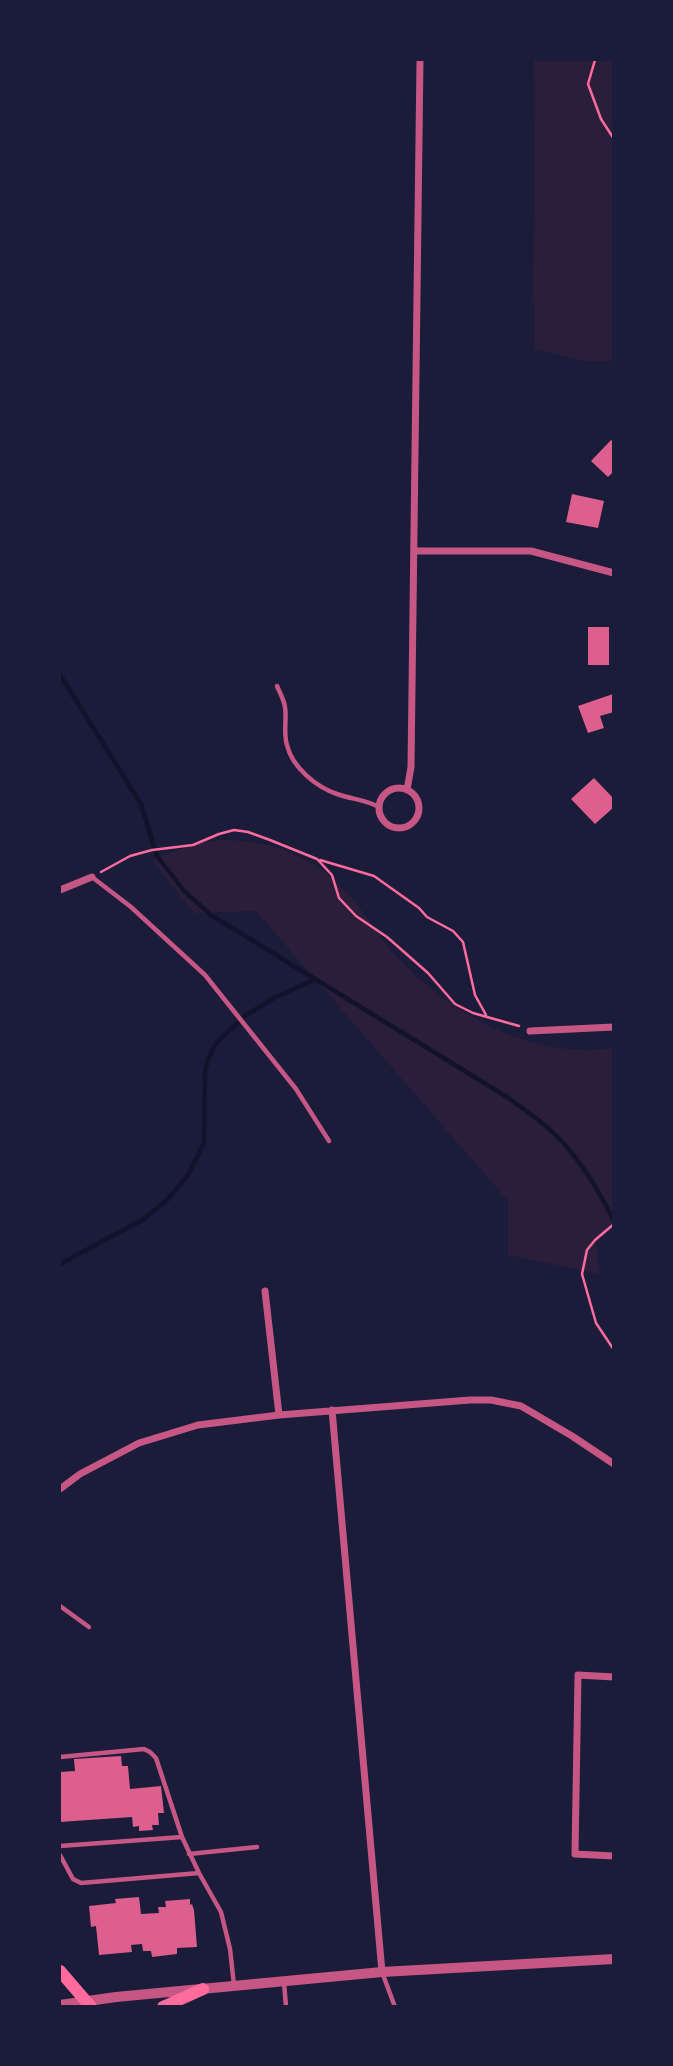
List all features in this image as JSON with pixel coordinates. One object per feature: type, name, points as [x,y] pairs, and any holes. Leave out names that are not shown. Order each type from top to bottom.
[{"type":"main road","points":[[60,1971],[89,2004]]},
{"type":"main road","points":[[163,2007],[203,1989]]},
{"type":"street","points":[[407,790],[411,767],[420,60]]},
{"type":"street","points":[[414,551],[531,551],[614,573]]},
{"type":"street","points":[[398,788],[415,796],[419,804],[418,814],[413,822],[405,827],[395,828],[386,824],[380,816],[379,807],[382,797],[388,791],[398,788]]},
{"type":"street","points":[[60,890],[92,877]]},
{"type":"street","points":[[530,1031],[614,1027]]},
{"type":"street","points":[[265,1291],[279,1415]]},
{"type":"street","points":[[60,1489],[80,1474],[139,1443],[198,1425],[332,1410],[470,1400],[521,1406],[614,1464]]},
{"type":"street","points":[[332,1410],[382,1972]]},
{"type":"street","points":[[614,1676],[578,1675],[575,1854],[614,1856]]},
{"type":"street","points":[[60,2005],[382,1972],[614,1959]]},
{"type":"lane","points":[[276,686],[285,708],[286,743],[290,754],[305,774],[328,790],[379,807]]},
{"type":"lane","points":[[92,877],[131,907],[205,975],[296,1089],[328,1142]]},
{"type":"lane","points":[[60,1606],[89,1627]]},
{"type":"lane","points":[[60,1757],[144,1749],[156,1758],[189,1854],[221,1912],[227,1929],[234,1986]]},
{"type":"lane","points":[[60,1846],[182,1837]]},
{"type":"lane","points":[[189,1854],[257,1847]]},
{"type":"lane","points":[[60,1855],[73,1879],[81,1883],[199,1873]]},
{"type":"lane","points":[[382,1972],[396,2007]]},
{"type":"lane","points":[[284,1981],[286,2007]]},
{"type":"path","points":[[595,60],[588,84],[601,119],[614,139]]},
{"type":"path","points":[[92,877],[130,856],[152,850],[193,845],[234,830],[248,832],[317,859],[374,876],[419,908],[426,917],[453,931],[463,942],[475,995],[487,1016]]},
{"type":"path","points":[[317,859],[332,876],[339,898],[356,916],[387,937],[455,1003],[472,1013],[530,1031]]},
{"type":"path","points":[[614,1224],[587,1250],[582,1274],[596,1323],[614,1350]]},
{"type":"shaded area","points":[[534,60],[613,60],[613,361],[583,361],[535,349],[535,304],[532,303],[535,200]]},
{"type":"shaded area","points":[[224,840],[278,848],[325,872],[351,897],[389,948],[411,971],[435,992],[490,1026],[519,1038],[550,1046],[581,1050],[613,1048],[613,1221],[596,1244],[600,1274],[508,1255],[508,1201],[256,911],[194,913],[152,861],[187,847]]},
{"type":"building","points":[[611,440],[614,442],[614,471],[608,477],[591,461]]},
{"type":"building","points":[[572,494],[604,501],[598,528],[566,522]]},
{"type":"building","points":[[588,627],[609,627],[609,665],[588,665]]},
{"type":"building","points":[[613,694],[614,712],[600,716],[604,728],[588,733],[578,706]]},
{"type":"building","points":[[594,778],[614,799],[614,807],[595,824],[571,799]]},
{"type":"building","points":[[121,1756],[122,1766],[128,1766],[130,1789],[161,1786],[164,1813],[158,1813],[159,1825],[152,1825],[153,1830],[139,1831],[139,1826],[133,1827],[132,1817],[60,1822],[60,1772],[75,1771],[74,1759]]},
{"type":"building","points":[[139,1897],[141,1914],[159,1913],[158,1907],[166,1907],[165,1901],[190,1899],[194,1910],[197,1947],[177,1948],[177,1954],[152,1957],[151,1951],[143,1951],[142,1944],[131,1945],[132,1952],[99,1955],[96,1926],[91,1927],[89,1906],[116,1903],[115,1899]]},
{"type":"waterway","points":[[60,675],[141,804],[157,856],[184,891],[211,915],[532,1115],[577,1159],[614,1221]]},
{"type":"waterway","points":[[60,1264],[144,1219],[168,1199],[188,1175],[204,1143],[205,1072],[216,1043],[245,1016],[274,998],[314,980]]}]
